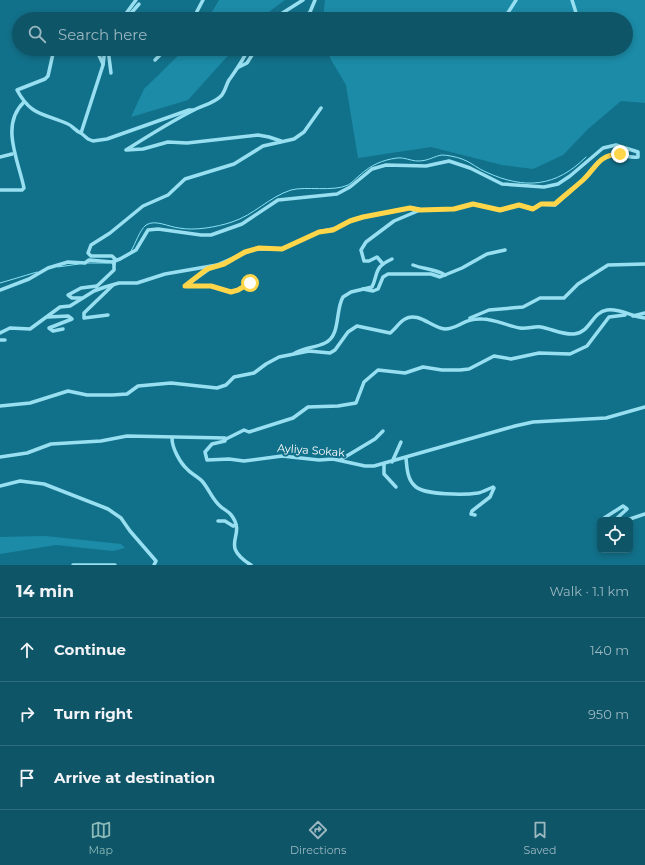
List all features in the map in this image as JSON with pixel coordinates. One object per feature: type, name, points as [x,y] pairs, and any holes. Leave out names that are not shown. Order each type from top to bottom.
[{"type":"street","points":[[127,12],[136,0]]},
{"type":"street","points":[[197,12],[203,0]]},
{"type":"street","points":[[284,12],[303,0]]},
{"type":"street","points":[[310,12],[315,0]]},
{"type":"street","points":[[508,12],[516,0]]},
{"type":"street","points":[[572,0],[576,12]]},
{"type":"street","points":[[132,12],[139,4]]},
{"type":"street","points":[[52,56],[48,76],[45,79],[17,90],[24,102],[40,115],[70,124],[88,139],[93,141],[123,134],[161,119],[212,103],[222,96],[244,56]]},
{"type":"street","points":[[99,56],[103,65]]},
{"type":"street","points":[[81,133],[105,56]]},
{"type":"street","points":[[108,56],[111,73]]},
{"type":"street","points":[[155,60],[159,56]]},
{"type":"street","points":[[239,67],[247,62],[251,56]]},
{"type":"street","points":[[0,190],[22,190],[24,188],[12,154],[7,132],[12,112],[24,102]]},
{"type":"street","points":[[94,291],[97,286],[114,270],[114,259],[112,256],[91,256],[88,253],[88,249],[91,245],[110,233],[142,206],[168,195],[185,179],[234,164],[263,146],[294,139],[304,132],[321,108]]},
{"type":"street","points":[[193,110],[185,116],[168,123],[126,150],[143,149],[168,142],[187,143],[258,135],[281,141]]},
{"type":"street","points":[[0,290],[25,280],[48,268],[68,262],[85,263],[89,260],[102,262],[118,260],[136,250],[148,230],[158,229],[207,235],[225,231],[246,221],[278,200],[337,194],[350,187],[372,169],[381,166],[426,166],[449,161],[470,168],[502,184],[544,188],[558,184],[570,176],[603,148],[616,145],[638,152],[638,157],[634,158],[625,155],[610,155],[602,160],[583,180],[555,204],[541,204],[533,209],[519,205],[500,210],[473,204],[454,209],[420,210],[410,208],[354,219],[337,228],[319,232],[282,249],[254,249],[207,269],[185,286],[211,286],[231,292],[250,283]]},
{"type":"street","points":[[0,157],[12,154]]},
{"type":"street","points":[[383,264],[378,257],[369,261],[364,261],[362,250],[366,242],[394,221],[420,210]]},
{"type":"street","points":[[363,289],[373,291],[378,289],[383,277],[388,274],[431,274],[440,277],[462,268],[487,254],[505,250]]},
{"type":"street","points":[[0,406],[30,403],[68,391],[87,395],[112,395],[127,394],[138,386],[171,383],[217,388],[226,385],[234,377],[254,373],[266,364],[303,348],[322,344],[330,340],[334,332],[343,297],[372,287],[377,271],[383,264],[392,259]]},
{"type":"street","points":[[292,354],[309,352],[330,353],[335,350],[348,332],[357,326],[363,326],[386,333],[393,331],[404,319],[410,317],[417,317],[439,328],[449,329],[489,310],[523,307],[540,298],[564,298],[578,284],[608,265],[645,264]]},
{"type":"street","points":[[0,333],[10,328],[24,327],[30,329],[60,308],[70,306],[94,291],[114,284],[137,283],[165,274],[217,265]]},
{"type":"street","points":[[412,265],[445,275]]},
{"type":"street","points":[[108,315],[84,318],[84,313],[114,284]]},
{"type":"street","points":[[83,298],[72,298],[68,295],[81,288],[97,286]]},
{"type":"street","points":[[469,319],[488,319],[521,328],[540,327],[563,333],[574,334],[586,329],[598,313],[606,310],[617,310],[633,316],[645,318]]},
{"type":"street","points":[[633,316],[645,313]]},
{"type":"street","points":[[0,457],[27,453],[51,444],[64,442],[100,441],[127,436],[226,439],[244,430],[249,432],[293,418],[308,407],[338,406],[356,403],[364,382],[378,370],[406,373],[423,367],[442,370],[460,370],[469,369],[494,356],[512,359],[539,353],[570,354],[587,346],[610,317],[628,314]]},
{"type":"street","points":[[45,318],[68,316],[72,319],[50,328],[53,331],[63,329]]},
{"type":"street","points":[[0,340],[5,340]]},
{"type":"street","name":"Ayliya Sokak","points":[[226,439],[208,448],[205,452],[206,459],[211,461],[229,459],[244,461],[275,456],[340,460],[366,466],[392,462],[532,422],[606,418],[645,407]]},
{"type":"street","points":[[340,460],[375,439],[383,431]]},
{"type":"street","points":[[172,438],[173,446],[185,467],[202,481],[217,503],[233,516],[236,525],[233,545],[235,551],[240,558],[251,565]]},
{"type":"street","points":[[392,462],[401,442]]},
{"type":"street","points":[[406,458],[408,476],[416,487],[422,490],[447,493],[479,493],[493,487],[494,488],[490,497],[472,511],[471,514],[475,515]]},
{"type":"street","points":[[384,464],[384,474],[396,487]]},
{"type":"street","points":[[0,486],[20,481],[44,484],[108,509],[126,524],[130,531],[156,561],[154,565]]},
{"type":"street","points":[[606,517],[623,506],[627,509],[618,517]]},
{"type":"street","points":[[633,518],[645,514]]},
{"type":"street","points":[[218,521],[225,521],[233,526],[236,525]]},
{"type":"street","points":[[73,565],[115,565]]},
{"type":"shaded area","points":[[219,0],[285,0],[269,12],[212,12]]},
{"type":"shaded area","points":[[325,0],[645,0],[645,103],[621,101],[588,129],[563,155],[533,169],[502,165],[431,147],[358,158],[346,85],[330,56],[633,56],[633,12],[324,12]]},
{"type":"shaded area","points":[[178,56],[228,56],[188,100],[131,117],[144,89]]},
{"type":"shaded area","points":[[45,536],[121,544],[125,548],[113,551],[56,545],[0,554],[0,537]]},
{"type":"waterway","points":[[131,251],[141,230],[150,223],[158,223],[185,229],[206,228],[226,224],[240,219],[283,193],[291,190],[327,189],[348,185],[364,171],[392,159],[402,158],[418,161],[442,155],[449,156],[465,160],[483,171],[500,178],[527,183],[551,180],[563,175],[586,157]]},
{"type":"waterway","points":[[88,263],[108,263]]},
{"type":"waterway","points":[[58,267],[79,264]]},
{"type":"waterway","points":[[0,283],[37,272]]},
{"type":"route","points":[[250,283],[236,291],[231,292],[215,286],[185,286],[195,280],[207,269],[224,264],[241,253],[259,248],[277,250],[282,249],[319,232],[333,230],[354,219],[363,217],[410,208],[420,210],[454,209],[473,204],[500,210],[505,210],[519,205],[533,209],[541,204],[550,206],[555,204],[575,185],[583,180],[598,162],[610,155],[620,154]]}]
